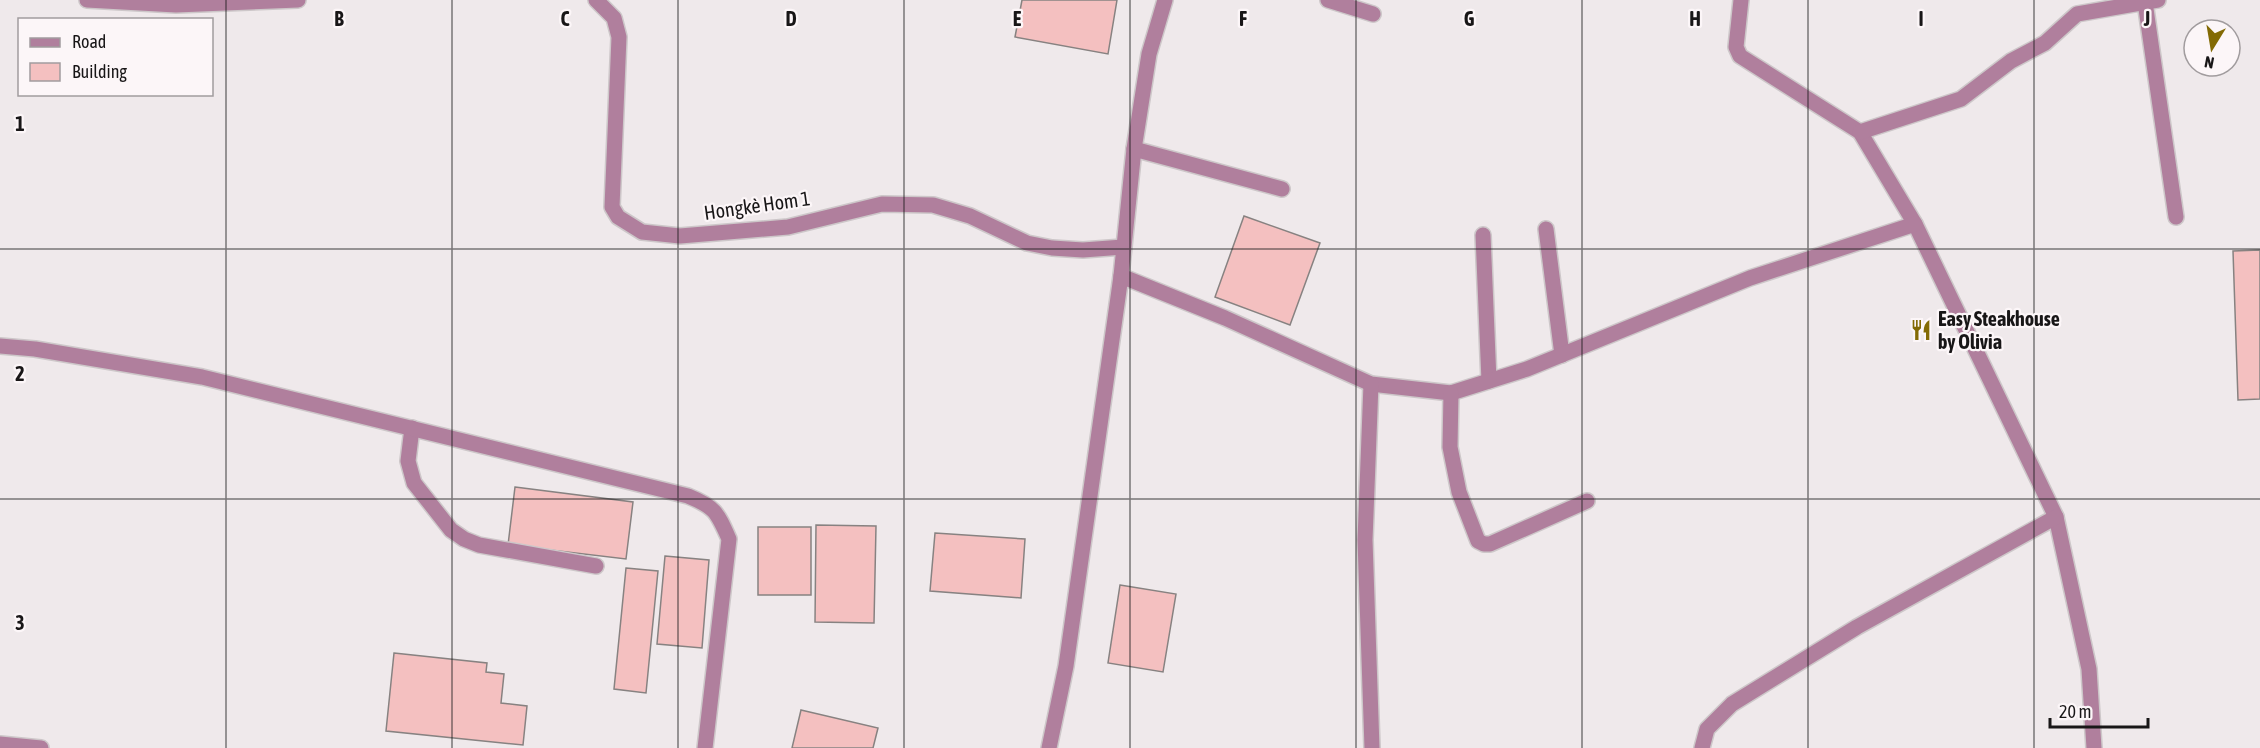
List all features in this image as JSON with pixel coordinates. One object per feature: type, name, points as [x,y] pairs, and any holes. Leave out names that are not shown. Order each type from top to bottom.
[{"type":"street","points":[[87,0],[176,5],[298,0]]},
{"type":"street","name":"Hongkè Hom 1","points":[[596,0],[614,18],[619,37],[612,207],[618,217],[642,232],[680,236],[777,228],[882,204],[933,205],[970,216],[1027,243],[1052,248],[1083,250],[1123,247]]},
{"type":"street","points":[[1049,748],[1066,666],[1120,276],[1134,149],[1149,54],[1165,0]]},
{"type":"street","points":[[1328,0],[1373,14]]},
{"type":"street","points":[[1741,0],[1736,47],[1740,56],[1860,132],[1915,224],[2056,517],[2089,669],[2094,748]]},
{"type":"street","points":[[1860,132],[1961,99],[2010,61],[2045,42],[2077,14],[2151,1],[2176,218]]},
{"type":"street","points":[[1134,149],[1282,189]]},
{"type":"street","points":[[1120,276],[1225,318],[1371,384],[1451,393],[1527,369],[1750,278],[1915,224]]},
{"type":"street","points":[[1546,229],[1562,355]]},
{"type":"street","points":[[1483,235],[1489,381]]},
{"type":"street","points":[[0,346],[35,349],[202,377],[688,496],[708,504],[721,520],[729,539],[705,748]]},
{"type":"street","points":[[1371,384],[1365,540],[1372,748]]},
{"type":"street","points":[[1451,393],[1449,447],[1459,492],[1478,541],[1490,544],[1587,501]]},
{"type":"street","points":[[412,428],[408,461],[414,483],[451,530],[479,545],[596,566]]},
{"type":"street","points":[[1702,748],[1707,729],[1732,704],[1857,627],[2056,517]]},
{"type":"street","points":[[0,744],[41,748]]},
{"type":"building","points":[[1022,0],[1117,0],[1108,54],[1015,37]]},
{"type":"building","points":[[1244,216],[1320,243],[1290,325],[1215,297]]},
{"type":"building","points":[[2260,250],[2260,399],[2238,400],[2233,251]]},
{"type":"building","points":[[515,487],[633,502],[626,559],[508,545]]},
{"type":"building","points":[[816,525],[876,526],[874,623],[815,622]]},
{"type":"building","points":[[758,527],[811,527],[811,595],[758,595]]},
{"type":"building","points":[[935,533],[1025,539],[1021,598],[930,591]]},
{"type":"building","points":[[665,556],[709,560],[702,648],[657,644]]},
{"type":"building","points":[[626,568],[658,571],[646,693],[614,689]]},
{"type":"building","points":[[1120,585],[1176,594],[1163,672],[1108,663]]},
{"type":"building","points":[[394,653],[487,663],[486,672],[504,674],[501,703],[527,706],[523,745],[386,731]]},
{"type":"building","points":[[801,710],[878,728],[873,748],[792,748]]},
{"type":"place","name":"Easy Steakhouse by Olivia","points":[[1921,330]]}]
